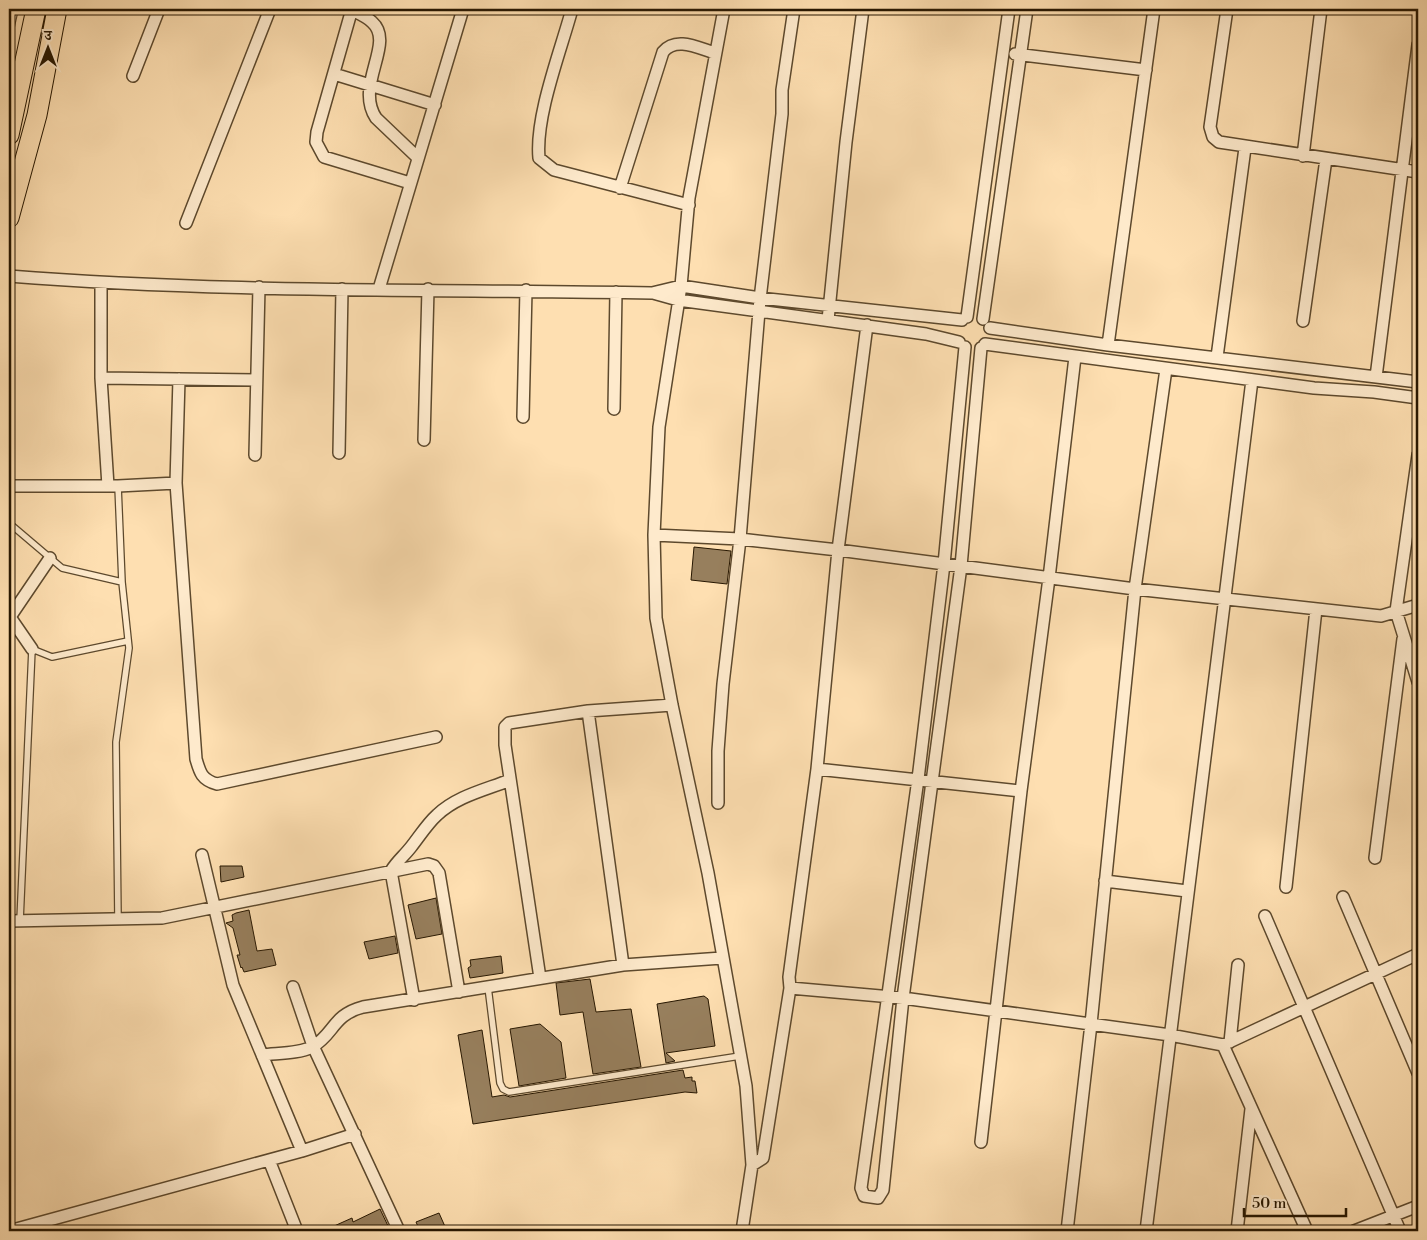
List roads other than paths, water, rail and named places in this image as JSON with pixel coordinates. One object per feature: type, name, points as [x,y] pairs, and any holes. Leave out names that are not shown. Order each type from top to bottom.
[{"type":"highway","points":[[9,135],[36,9]]},
{"type":"highway","points":[[9,218],[37,115],[57,9]]},
{"type":"street","points":[[133,76],[159,9]]},
{"type":"street","points":[[186,223],[270,9]]},
{"type":"street","points":[[410,183],[324,157],[319,151],[316,142],[317,132],[352,9],[372,21],[380,36],[380,47],[368,86],[368,103],[376,118],[418,158]]},
{"type":"street","points":[[379,289],[463,9]]},
{"type":"street","points":[[572,9],[544,110],[538,148],[539,158],[554,170],[688,205]]},
{"type":"street","points":[[724,9],[688,205],[681,286],[659,427],[654,535],[656,618],[672,705],[708,873],[746,1086],[752,1165],[742,1231]]},
{"type":"street","points":[[718,803],[718,750],[723,684],[740,539],[760,298],[782,114],[782,90],[794,9]]},
{"type":"street","points":[[828,320],[846,142],[863,9]]},
{"type":"street","points":[[1009,9],[964,319],[956,332],[962,344],[944,564],[918,779],[886,996],[861,1188],[862,1194],[878,1198],[883,1190],[903,998],[962,566],[983,346],[989,340],[986,323],[1027,9]]},
{"type":"street","points":[[1108,345],[1154,9]]},
{"type":"street","points":[[1226,9],[1210,127],[1213,137],[1219,142],[1245,148],[1418,172]]},
{"type":"street","points":[[1303,156],[1321,9]]},
{"type":"street","points":[[620,188],[663,52],[668,46],[687,44],[715,53]]},
{"type":"street","points":[[1376,377],[1418,45]]},
{"type":"street","points":[[1003,53],[1146,70]]},
{"type":"street","points":[[334,74],[435,105]]},
{"type":"street","points":[[1217,357],[1245,148]]},
{"type":"street","points":[[1303,321],[1326,159]]},
{"type":"street","points":[[9,276],[101,283],[342,289],[652,293],[678,300],[926,334],[962,344],[972,349],[983,346],[1314,388],[1374,392],[1418,398]]},
{"type":"street","points":[[101,283],[101,378],[113,486]]},
{"type":"street","points":[[652,293],[681,286],[829,306],[964,319],[972,316],[986,323],[1108,345],[1418,382]]},
{"type":"street","points":[[255,455],[259,287]]},
{"type":"street","points":[[339,452],[342,289]]},
{"type":"street","points":[[424,440],[428,289]]},
{"type":"street","points":[[523,417],[526,290]]},
{"type":"street","points":[[614,409],[616,292]]},
{"type":"street","points":[[752,1165],[763,1158],[790,988],[789,977],[817,769],[838,550],[867,325]]},
{"type":"street","points":[[981,1142],[1021,791],[1050,578],[1074,357]]},
{"type":"street","points":[[1067,1231],[1091,1024],[1136,590],[1166,370]]},
{"type":"street","points":[[101,378],[256,380]]},
{"type":"street","points":[[179,379],[176,483],[196,759],[200,774],[207,782],[216,784],[436,737]]},
{"type":"street","points":[[1146,1231],[1223,598],[1252,380]]},
{"type":"street","points":[[1418,455],[1396,611],[1418,682]]},
{"type":"street","points":[[9,486],[113,486],[176,483]]},
{"type":"street","points":[[654,535],[740,539],[838,550],[1136,590],[1381,616],[1418,605]]},
{"type":"street","points":[[32,649],[10,616],[50,558]]},
{"type":"street","points":[[1286,887],[1316,609]]},
{"type":"street","points":[[1375,858],[1404,634]]},
{"type":"street","points":[[540,978],[503,733],[505,727],[509,723],[588,711],[672,705]]},
{"type":"street","points":[[588,711],[624,965]]},
{"type":"street","points":[[817,769],[1021,791]]},
{"type":"street","points":[[414,1000],[391,871],[398,859],[407,852],[438,814],[452,803],[510,780]]},
{"type":"street","points":[[202,855],[232,985],[302,1151]]},
{"type":"street","points":[[15,921],[162,918],[428,864],[434,866],[439,873],[459,992]]},
{"type":"street","points":[[1105,881],[1187,891]]},
{"type":"street","points":[[1343,897],[1418,1073]]},
{"type":"street","points":[[1265,916],[1400,1231]]},
{"type":"street","points":[[790,988],[903,998],[1227,1043],[1418,954]]},
{"type":"street","points":[[262,1055],[305,1050],[313,1046],[339,1018],[353,1009],[624,965],[722,958]]},
{"type":"street","points":[[1238,965],[1227,1043],[1252,1107],[1307,1231]]},
{"type":"street","points":[[293,987],[313,1046],[399,1231]]},
{"type":"street","points":[[1237,1231],[1252,1107]]},
{"type":"street","points":[[9,1231],[270,1160],[355,1134]]},
{"type":"street","points":[[270,1160],[297,1231]]},
{"type":"street","points":[[1354,1231],[1418,1206]]},
{"type":"lane","points":[[9,36],[15,9]]},
{"type":"lane","points":[[113,486],[128,641],[116,742],[118,919]]},
{"type":"lane","points":[[9,523],[62,568],[122,582]]},
{"type":"lane","points":[[15,921],[32,649],[52,657],[128,641]]},
{"type":"lane","points":[[488,987],[500,1083],[503,1089],[508,1092],[740,1056]]}]
